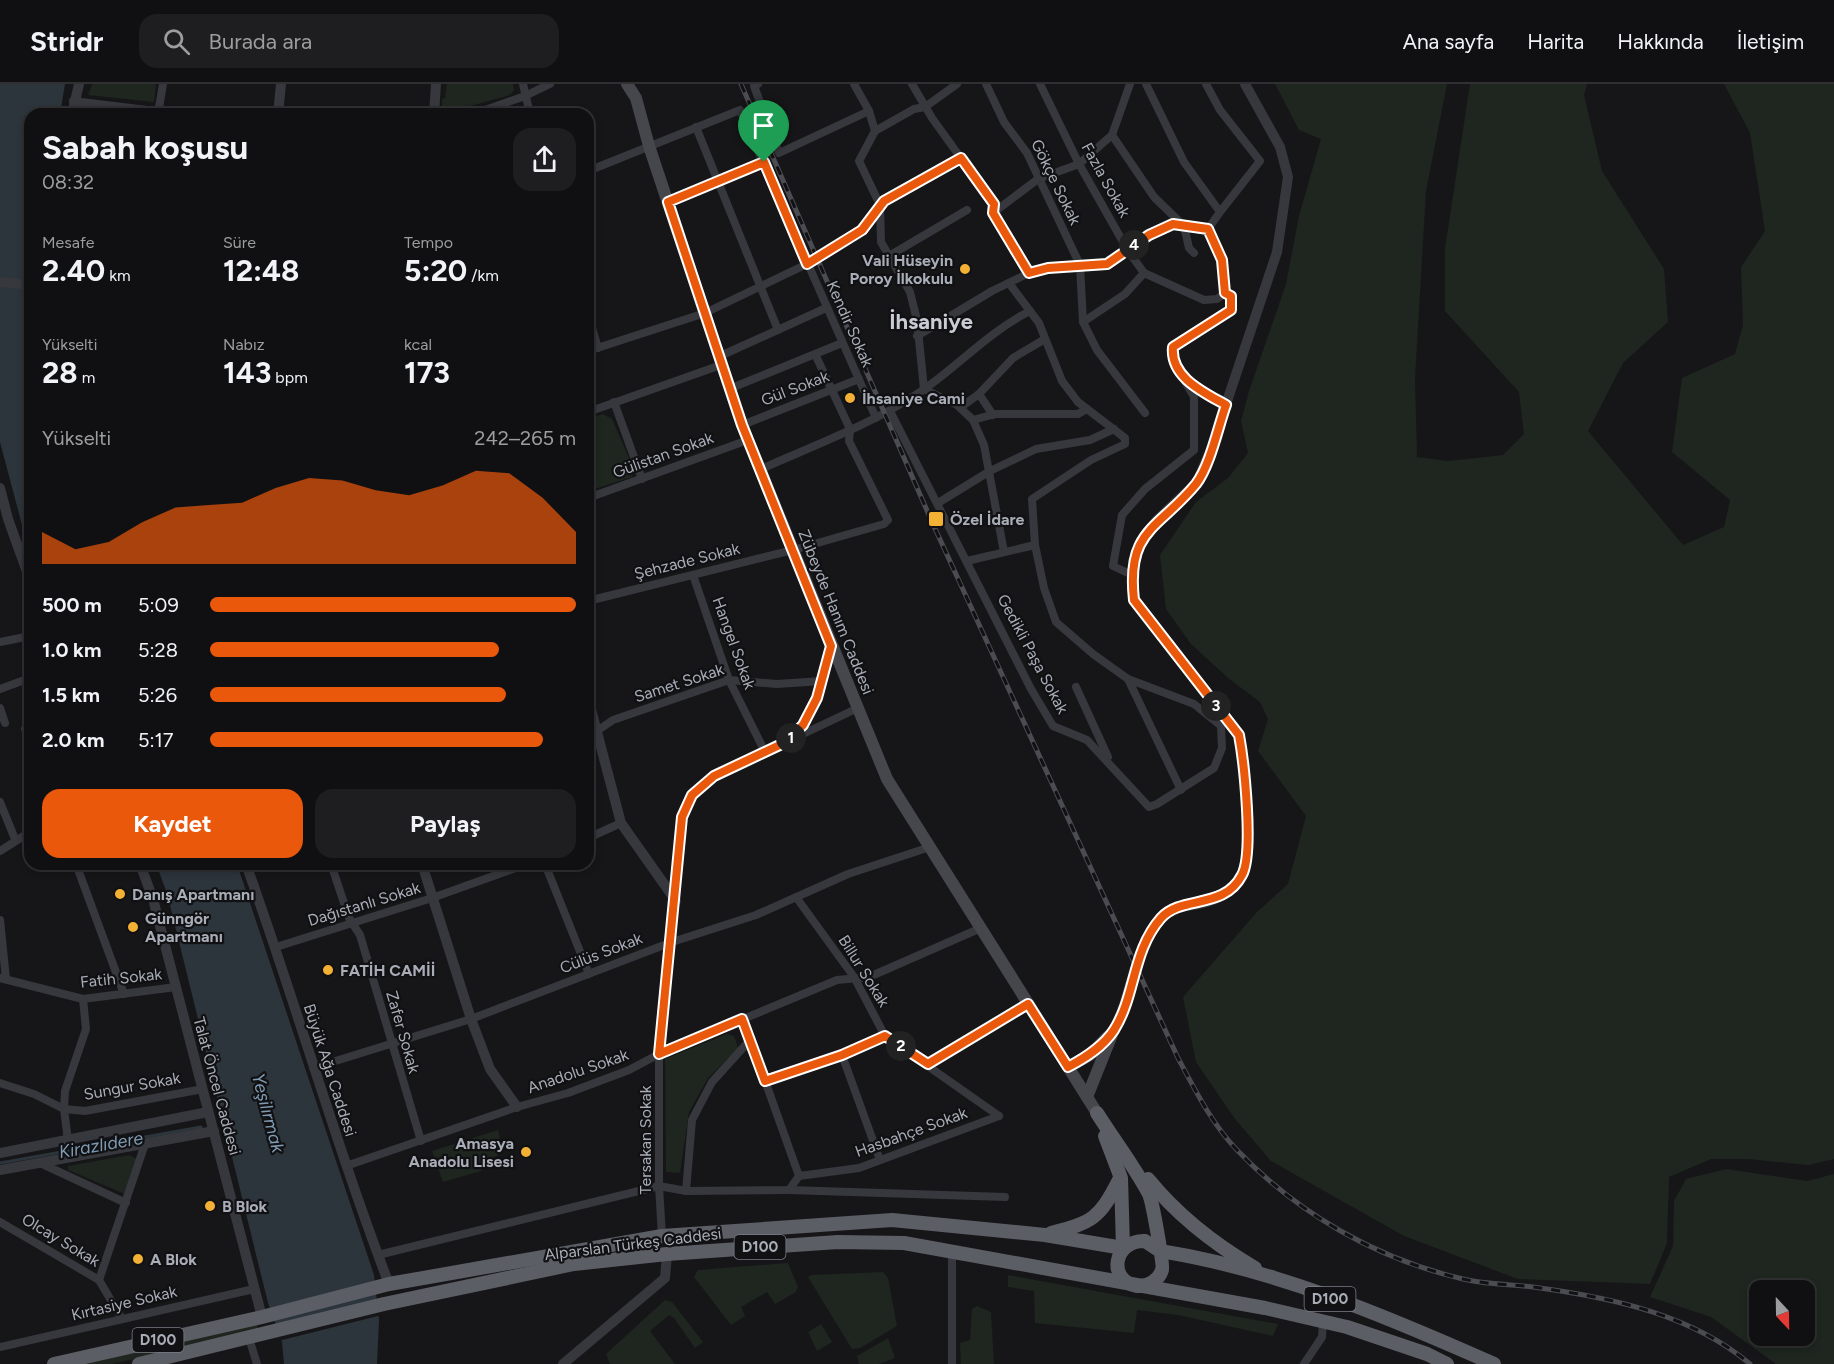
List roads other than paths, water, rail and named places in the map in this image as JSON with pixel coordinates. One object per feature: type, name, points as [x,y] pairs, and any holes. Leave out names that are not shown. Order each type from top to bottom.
[{"type":"highway","points":[[1097,1113],[1151,1197],[1163,1263],[1159,1276],[1148,1285],[1138,1286],[1127,1282],[1118,1269],[1119,1254],[1123,1248],[1120,1178],[1097,1113]]},
{"type":"highway","points":[[1097,1113],[1164,1199],[1216,1245],[1272,1278]]},
{"type":"highway","points":[[1045,1235],[1082,1225],[1103,1211],[1120,1178]]},
{"type":"highway","name":"Alparslan Türkeş Caddesi","points":[[385,1285],[662,1236],[892,1220],[1045,1235],[1123,1248]]},
{"type":"highway","name":"D100","points":[[1123,1248],[1137,1240],[1145,1241],[1160,1251],[1189,1256],[1272,1278],[1414,1328],[1494,1364]]},
{"type":"highway","name":"Alparslan Türkeş Caddesi","points":[[249,1338],[384,1304],[573,1264],[667,1254],[838,1242],[904,1243],[1138,1286]]},
{"type":"highway","name":"D100","points":[[54,1364],[265,1316],[385,1285]]},
{"type":"highway","name":"D100","points":[[1138,1286],[1265,1308],[1323,1322],[1427,1354],[1447,1364]]},
{"type":"highway","name":"D100","points":[[139,1364],[249,1338]]},
{"type":"main road","name":"Zübeyde Hanım Caddesi","points":[[627,84],[636,98],[649,146],[742,425],[887,778],[1097,1113]]},
{"type":"main road","points":[[1068,1067],[1090,1055],[1113,1032]]},
{"type":"main road","points":[[1087,1097],[1113,1032]]},
{"type":"street","points":[[72,108],[79,84]]},
{"type":"street","points":[[159,108],[163,84]]},
{"type":"street","points":[[279,108],[281,84]]},
{"type":"street","points":[[434,108],[436,84]]},
{"type":"street","points":[[523,84],[528,108]]},
{"type":"street","points":[[491,108],[550,84]]},
{"type":"street","points":[[854,84],[869,111],[875,131]]},
{"type":"street","points":[[912,84],[925,107],[994,204],[993,213],[1029,273]]},
{"type":"street","points":[[924,389],[917,320],[910,292],[881,242],[881,208],[859,161],[875,131],[914,109],[925,107],[957,84]]},
{"type":"street","name":"Gökçe Sokak","points":[[986,84],[1004,122],[1027,153],[1080,265]]},
{"type":"street","name":"Fazla Sokak","points":[[1040,84],[1079,164],[1127,249],[1144,273]]},
{"type":"street","points":[[993,213],[1038,179],[1079,164],[1112,135],[1130,84]]},
{"type":"street","points":[[1146,84],[1184,162],[1220,212]]},
{"type":"street","points":[[1206,84],[1220,110],[1260,161],[1208,229]]},
{"type":"street","points":[[1113,1032],[1122,1015],[1138,956],[1159,920],[1171,908],[1210,901],[1230,889],[1242,875],[1247,847],[1243,754],[1239,735],[1134,600],[1132,575],[1140,543],[1157,520],[1197,483],[1226,405],[1277,252],[1288,177],[1280,147],[1245,84]]},
{"type":"street","points":[[755,85],[778,153],[869,111]]},
{"type":"street","points":[[73,101],[123,108]]},
{"type":"street","name":"Kendir Sokak","points":[[696,127],[740,110],[876,418]]},
{"type":"street","points":[[594,169],[696,127],[778,330]]},
{"type":"street","points":[[1112,135],[1154,197],[1185,226],[1189,248],[1194,253]]},
{"type":"street","points":[[594,349],[705,313],[807,264],[862,230],[881,208],[884,201],[961,158]]},
{"type":"street","points":[[668,202],[764,162]]},
{"type":"street","points":[[889,256],[967,210]]},
{"type":"street","points":[[917,336],[1029,273],[1048,268],[1107,264],[1127,249],[1173,224],[1208,229]]},
{"type":"street","points":[[1208,229],[1222,260],[1225,293]]},
{"type":"street","points":[[1080,265],[1083,322],[1097,350],[1144,413]]},
{"type":"street","points":[[1083,322],[1125,294],[1144,273],[1204,300],[1217,299],[1225,293]]},
{"type":"street","points":[[0,282],[24,284]]},
{"type":"street","points":[[1009,283],[1039,323],[1062,381],[1078,402],[1125,436],[1125,444],[1083,465],[1032,499],[1035,545],[1044,588],[1056,622],[1093,654],[1128,679],[1194,704],[1221,726],[1239,735]]},
{"type":"street","points":[[1132,575],[1113,566],[1122,515],[1145,489],[1194,450],[1194,397],[1172,359],[1173,347],[1231,310],[1231,296],[1225,293]]},
{"type":"street","points":[[594,410],[720,361],[826,308]]},
{"type":"street","points":[[761,470],[890,411],[924,389],[1009,322],[1030,311]]},
{"type":"street","points":[[594,335],[598,348]]},
{"type":"street","points":[[961,407],[979,394],[1013,358],[1045,339]]},
{"type":"street","points":[[729,389],[842,343]]},
{"type":"street","points":[[815,354],[850,429]]},
{"type":"street","points":[[1178,371],[1197,388],[1226,405]]},
{"type":"street","name":"Gül Sokak","points":[[742,425],[859,379]]},
{"type":"street","points":[[924,389],[961,407],[973,420],[984,445],[1004,552]]},
{"type":"street","points":[[979,394],[993,415]]},
{"type":"street","points":[[614,402],[642,479]]},
{"type":"street","points":[[973,420],[993,415],[1078,414],[1088,409]]},
{"type":"street","name":"Gedikli Paşa Sokak","points":[[890,411],[1031,689],[1053,726],[1087,740],[1149,807],[1181,790],[1214,768],[1222,748],[1221,726]]},
{"type":"street","name":"Şehzade Sokak","points":[[594,599],[793,550],[884,524],[888,520],[849,441],[850,429]]},
{"type":"street","points":[[938,503],[990,471],[1036,449],[1090,440],[1114,429]]},
{"type":"street","name":"Gülistan Sokak","points":[[594,496],[748,440]]},
{"type":"street","points":[[0,488],[4,519],[24,566]]},
{"type":"street","points":[[967,561],[1035,545]]},
{"type":"street","name":"Hangel Sokak","points":[[693,574],[729,680],[765,752]]},
{"type":"street","points":[[0,642],[24,637]]},
{"type":"street","name":"Tersakan Sokak","points":[[786,742],[803,725],[817,698],[831,646]]},
{"type":"street","points":[[1128,679],[1181,790]]},
{"type":"street","points":[[0,689],[24,680]]},
{"type":"street","name":"Samet Sokak","points":[[594,734],[613,720],[729,680],[777,684],[822,681]]},
{"type":"street","points":[[1076,687],[1111,764]]},
{"type":"street","points":[[0,708],[5,723]]},
{"type":"street","name":"Tersakan Sokak","points":[[662,1236],[659,1186],[659,1054],[676,902],[682,817],[692,795],[714,776],[858,708]]},
{"type":"street","points":[[594,716],[621,823],[676,902]]},
{"type":"street","points":[[0,802],[15,839]]},
{"type":"street","points":[[594,835],[621,823]]},
{"type":"street","points":[[0,851],[24,835]]},
{"type":"street","name":"Cülüs Sokak","points":[[313,1068],[471,1018],[672,942],[756,915],[849,874],[930,847]]},
{"type":"street","points":[[78,870],[124,994]]},
{"type":"street","name":"Talat Öncel Caddesi","points":[[142,870],[176,987],[255,1288],[265,1316]]},
{"type":"street","name":"Büyük Ağa Caddesi","points":[[248,870],[276,947],[346,1166],[378,1255],[385,1285]]},
{"type":"street","name":"Zafer Sokak","points":[[333,870],[349,918],[360,935],[390,1044],[421,1142]]},
{"type":"street","points":[[424,870],[471,1018],[490,1069],[517,1107]]},
{"type":"street","name":"Dağıstanlı Sokak","points":[[276,947],[432,898],[510,870]]},
{"type":"street","points":[[548,870],[589,974]]},
{"type":"street","name":"Billur Sokak","points":[[796,897],[854,977],[885,1036],[999,1116]]},
{"type":"street","points":[[0,920],[3,979]]},
{"type":"street","name":"Anadolu Sokak","points":[[346,1166],[629,1071],[659,1054],[837,980],[869,976],[981,928]]},
{"type":"street","name":"Fatih Sokak","points":[[3,979],[83,999],[176,987]]},
{"type":"street","points":[[68,1141],[64,1109],[66,1091],[87,1029],[83,999]]},
{"type":"street","points":[[928,1064],[1028,1004]]},
{"type":"street","points":[[742,1019],[799,1176],[789,1190]]},
{"type":"street","points":[[765,1081],[842,1055],[885,1036]]},
{"type":"street","points":[[686,1191],[692,1120],[712,1082],[750,1040]]},
{"type":"street","points":[[842,1055],[880,1160]]},
{"type":"street","name":"Sungur Sokak","points":[[0,1083],[34,1094],[64,1109],[85,1111],[203,1089]]},
{"type":"street","points":[[0,1153],[208,1112]]},
{"type":"street","name":"Hasbahçe Sokak","points":[[799,1176],[859,1168],[999,1116]]},
{"type":"street","points":[[0,1170],[214,1131]]},
{"type":"street","points":[[99,1280],[145,1144]]},
{"type":"street","points":[[40,1163],[126,1203]]},
{"type":"street","points":[[378,1255],[659,1186],[686,1191],[789,1190],[1005,1197]]},
{"type":"street","name":"Olcay Sokak","points":[[0,1222],[99,1280],[122,1319]]},
{"type":"street","points":[[952,1251],[952,1364]]},
{"type":"street","points":[[563,1364],[665,1278],[667,1254]]},
{"type":"street","name":"Kırtasiye Sokak","points":[[0,1347],[255,1288]]},
{"type":"street","points":[[1304,1364],[1322,1337],[1323,1322]]},
{"type":"street","points":[[249,1338],[257,1364]]},
{"type":"water","points":[[0,84],[65,84],[61,108],[24,108],[24,532],[0,442]]},
{"type":"water","name":"Yeşilırmak","points":[[158,870],[239,870],[374,1275],[379,1320],[377,1364],[284,1364],[282,1342],[268,1303],[167,893]]},
{"type":"waterway","name":"Kirazlıdere","points":[[0,1163],[201,1127]]},
{"type":"railway","points":[[741,84],[932,522],[1178,1058],[1205,1106],[1228,1140],[1261,1173],[1313,1214],[1341,1231],[1400,1259],[1463,1279],[1568,1292],[1651,1311],[1703,1333],[1750,1364]]},
{"type":"place","name":"Vali Hüseyin Poroy İlkokulu","points":[[965,269]]},
{"type":"place","name":"İhsaniye Cami","points":[[850,398]]},
{"type":"place","name":"Özel İdare","points":[[936,519]]},
{"type":"place","name":"Danış Apartmanı","points":[[120,894]]},
{"type":"place","name":"Günngör Apartmanı","points":[[133,927]]},
{"type":"place","name":"FATİH CAMİİ","points":[[328,970]]},
{"type":"place","name":"Amasya Anadolu Lisesi","points":[[526,1152]]},
{"type":"place","name":"B Blok","points":[[210,1206]]},
{"type":"place","name":"A Blok","points":[[138,1259]]},
{"type":"district","name":"İhsaniye","points":[[931,321]]}]
